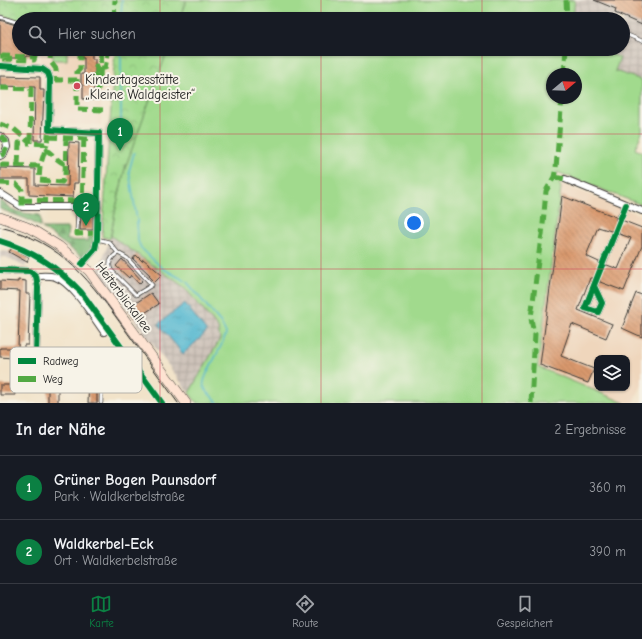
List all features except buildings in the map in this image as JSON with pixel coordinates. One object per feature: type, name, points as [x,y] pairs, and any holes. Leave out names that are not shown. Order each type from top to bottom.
[{"type":"main road","name":"Heiterblickallee","points":[[0,217],[38,233],[59,246],[82,264],[99,284],[186,403]]},
{"type":"street","points":[[0,66],[42,69],[48,73],[50,79],[49,130],[99,133],[97,239],[95,249],[82,264]]},
{"type":"street","points":[[0,136],[6,141],[7,147],[4,154],[0,156]]},
{"type":"street","points":[[565,179],[642,211]]},
{"type":"street","points":[[0,193],[22,207],[98,207]]},
{"type":"street","points":[[620,219],[626,205]]},
{"type":"street","points":[[603,263],[615,233]]},
{"type":"street","points":[[0,270],[30,271],[36,276],[54,276],[65,283],[81,301],[104,332]]},
{"type":"street","points":[[36,276],[38,287],[36,347]]},
{"type":"lane","points":[[0,17],[12,21]]},
{"type":"lane","points":[[630,36],[642,41]]},
{"type":"lane","points":[[77,230],[78,208]]},
{"type":"lane","points":[[97,239],[109,242],[118,253],[127,258],[152,285],[136,295],[111,270],[109,266],[113,256],[118,253]]},
{"type":"lane","points":[[101,393],[101,403]]},
{"type":"shaded area","points":[[575,0],[642,0],[642,80],[615,71],[620,57],[618,56],[630,56],[630,12],[574,12]]},
{"type":"shaded area","points":[[0,15],[12,18],[12,56],[37,56],[36,69],[0,66]]},
{"type":"shaded area","name":"Kindertagesstätte „Kleine Waldgeister“","points":[[41,56],[102,56],[101,125],[52,124],[53,73],[48,68],[40,65]]},
{"type":"shaded area","points":[[562,184],[642,216],[642,385],[633,403],[625,403],[596,391],[630,391],[630,355],[594,355],[594,390],[538,367]]},
{"type":"shaded area","points":[[111,236],[184,287],[218,328],[220,339],[189,393],[98,271]]},
{"type":"shaded area","points":[[12,248],[29,257],[25,267],[6,257],[1,257],[0,261],[0,251],[9,252]]},
{"type":"green space","points":[[0,0],[186,0],[182,12],[12,12],[12,18],[0,15]]},
{"type":"green space","points":[[186,0],[575,0],[574,12],[182,12]]},
{"type":"green space","points":[[53,56],[67,56],[67,60],[53,60]]},
{"type":"green space","points":[[115,56],[165,56],[125,168],[110,239],[102,237]]},
{"type":"green space","points":[[165,56],[616,56],[620,58],[615,71],[642,80],[642,132],[635,149],[642,152],[642,205],[557,172],[557,177],[561,188],[538,367],[625,403],[197,403],[189,393],[220,339],[218,328],[184,287],[111,236],[125,168]]},
{"type":"green space","points":[[0,200],[13,210],[40,215],[41,227],[26,219],[0,209]]},
{"type":"green space","points":[[42,228],[68,228],[67,240],[88,241],[89,236],[95,237],[93,248],[85,259]]},
{"type":"water","points":[[185,303],[207,332],[183,354],[158,324]]},
{"type":"waterway","points":[[121,12],[122,0]]},
{"type":"waterway","points":[[119,147],[121,126],[121,56]]},
{"type":"waterway","points":[[134,153],[129,171],[137,220],[138,241],[141,248],[162,268],[187,282],[221,323],[226,333],[205,377],[204,383],[205,389],[218,403]]},
{"type":"tunnel","points":[[615,233],[620,219]]},
{"type":"tunnel","points":[[596,281],[603,263]]},
{"type":"tram line","points":[[0,227],[22,234],[41,243],[74,266],[100,296],[138,347]]},
{"type":"tram line","points":[[142,353],[178,403]]},
{"type":"marked path","points":[[114,12],[115,0]]},
{"type":"marked path","points":[[566,0],[567,12]]},
{"type":"marked path","points":[[0,56],[35,57],[34,60],[0,59]]},
{"type":"marked path","points":[[50,56],[50,61],[56,69],[56,80],[77,80],[77,72],[80,69],[80,56]]},
{"type":"marked path","points":[[96,89],[98,89],[98,80],[100,80],[101,56]]},
{"type":"marked path","points":[[101,68],[105,68],[108,56]]},
{"type":"marked path","points":[[564,68],[565,56]]},
{"type":"marked path","points":[[92,80],[95,80],[96,66],[97,74]]},
{"type":"marked path","points":[[77,80],[77,109],[104,110]]},
{"type":"marked path","points":[[0,88],[31,89],[30,143],[47,144],[49,128]]},
{"type":"marked path","points":[[531,403],[535,334],[531,318],[546,191],[554,177],[556,168],[561,104]]},
{"type":"marked path","points":[[0,124],[14,129],[30,143]]},
{"type":"marked path","points":[[82,208],[84,132]]},
{"type":"marked path","points":[[0,136],[6,141],[7,147],[4,154],[0,156]]},
{"type":"marked path","points":[[48,137],[90,139]]},
{"type":"marked path","points":[[40,166],[39,180],[62,182],[65,177],[66,138]]},
{"type":"marked path","points":[[18,165],[19,143],[30,143]]},
{"type":"marked path","points":[[0,165],[40,166],[47,144]]},
{"type":"marked path","points":[[45,149],[65,164]]},
{"type":"marked path","points":[[554,177],[565,179]]},
{"type":"marked path","points":[[0,183],[16,184],[22,190],[22,207]]},
{"type":"marked path","points":[[22,200],[88,201]]},
{"type":"marked path","points":[[77,230],[77,234],[97,233]]},
{"type":"cycle path","points":[[0,66],[42,69],[48,73],[50,79],[49,130],[99,133],[97,239],[95,249],[82,264]]},
{"type":"cycle path","points":[[594,286],[602,303],[598,312],[585,308],[626,205]]},
{"type":"cycle path","points":[[0,241],[34,255],[63,275],[81,292],[121,347]]},
{"type":"cycle path","points":[[0,270],[30,271],[36,276],[38,287],[36,347]]},
{"type":"cycle path","points":[[142,376],[162,403]]},
{"type":"place","name":"Kindertagesstätte „Kleine Waldgeister“","points":[[77,86]]},
{"type":"place","name":"Grüner Bogen Paunsdorf","points":[[120,151]]},
{"type":"place","name":"Waldkerbel-Eck","points":[[86,226]]}]
